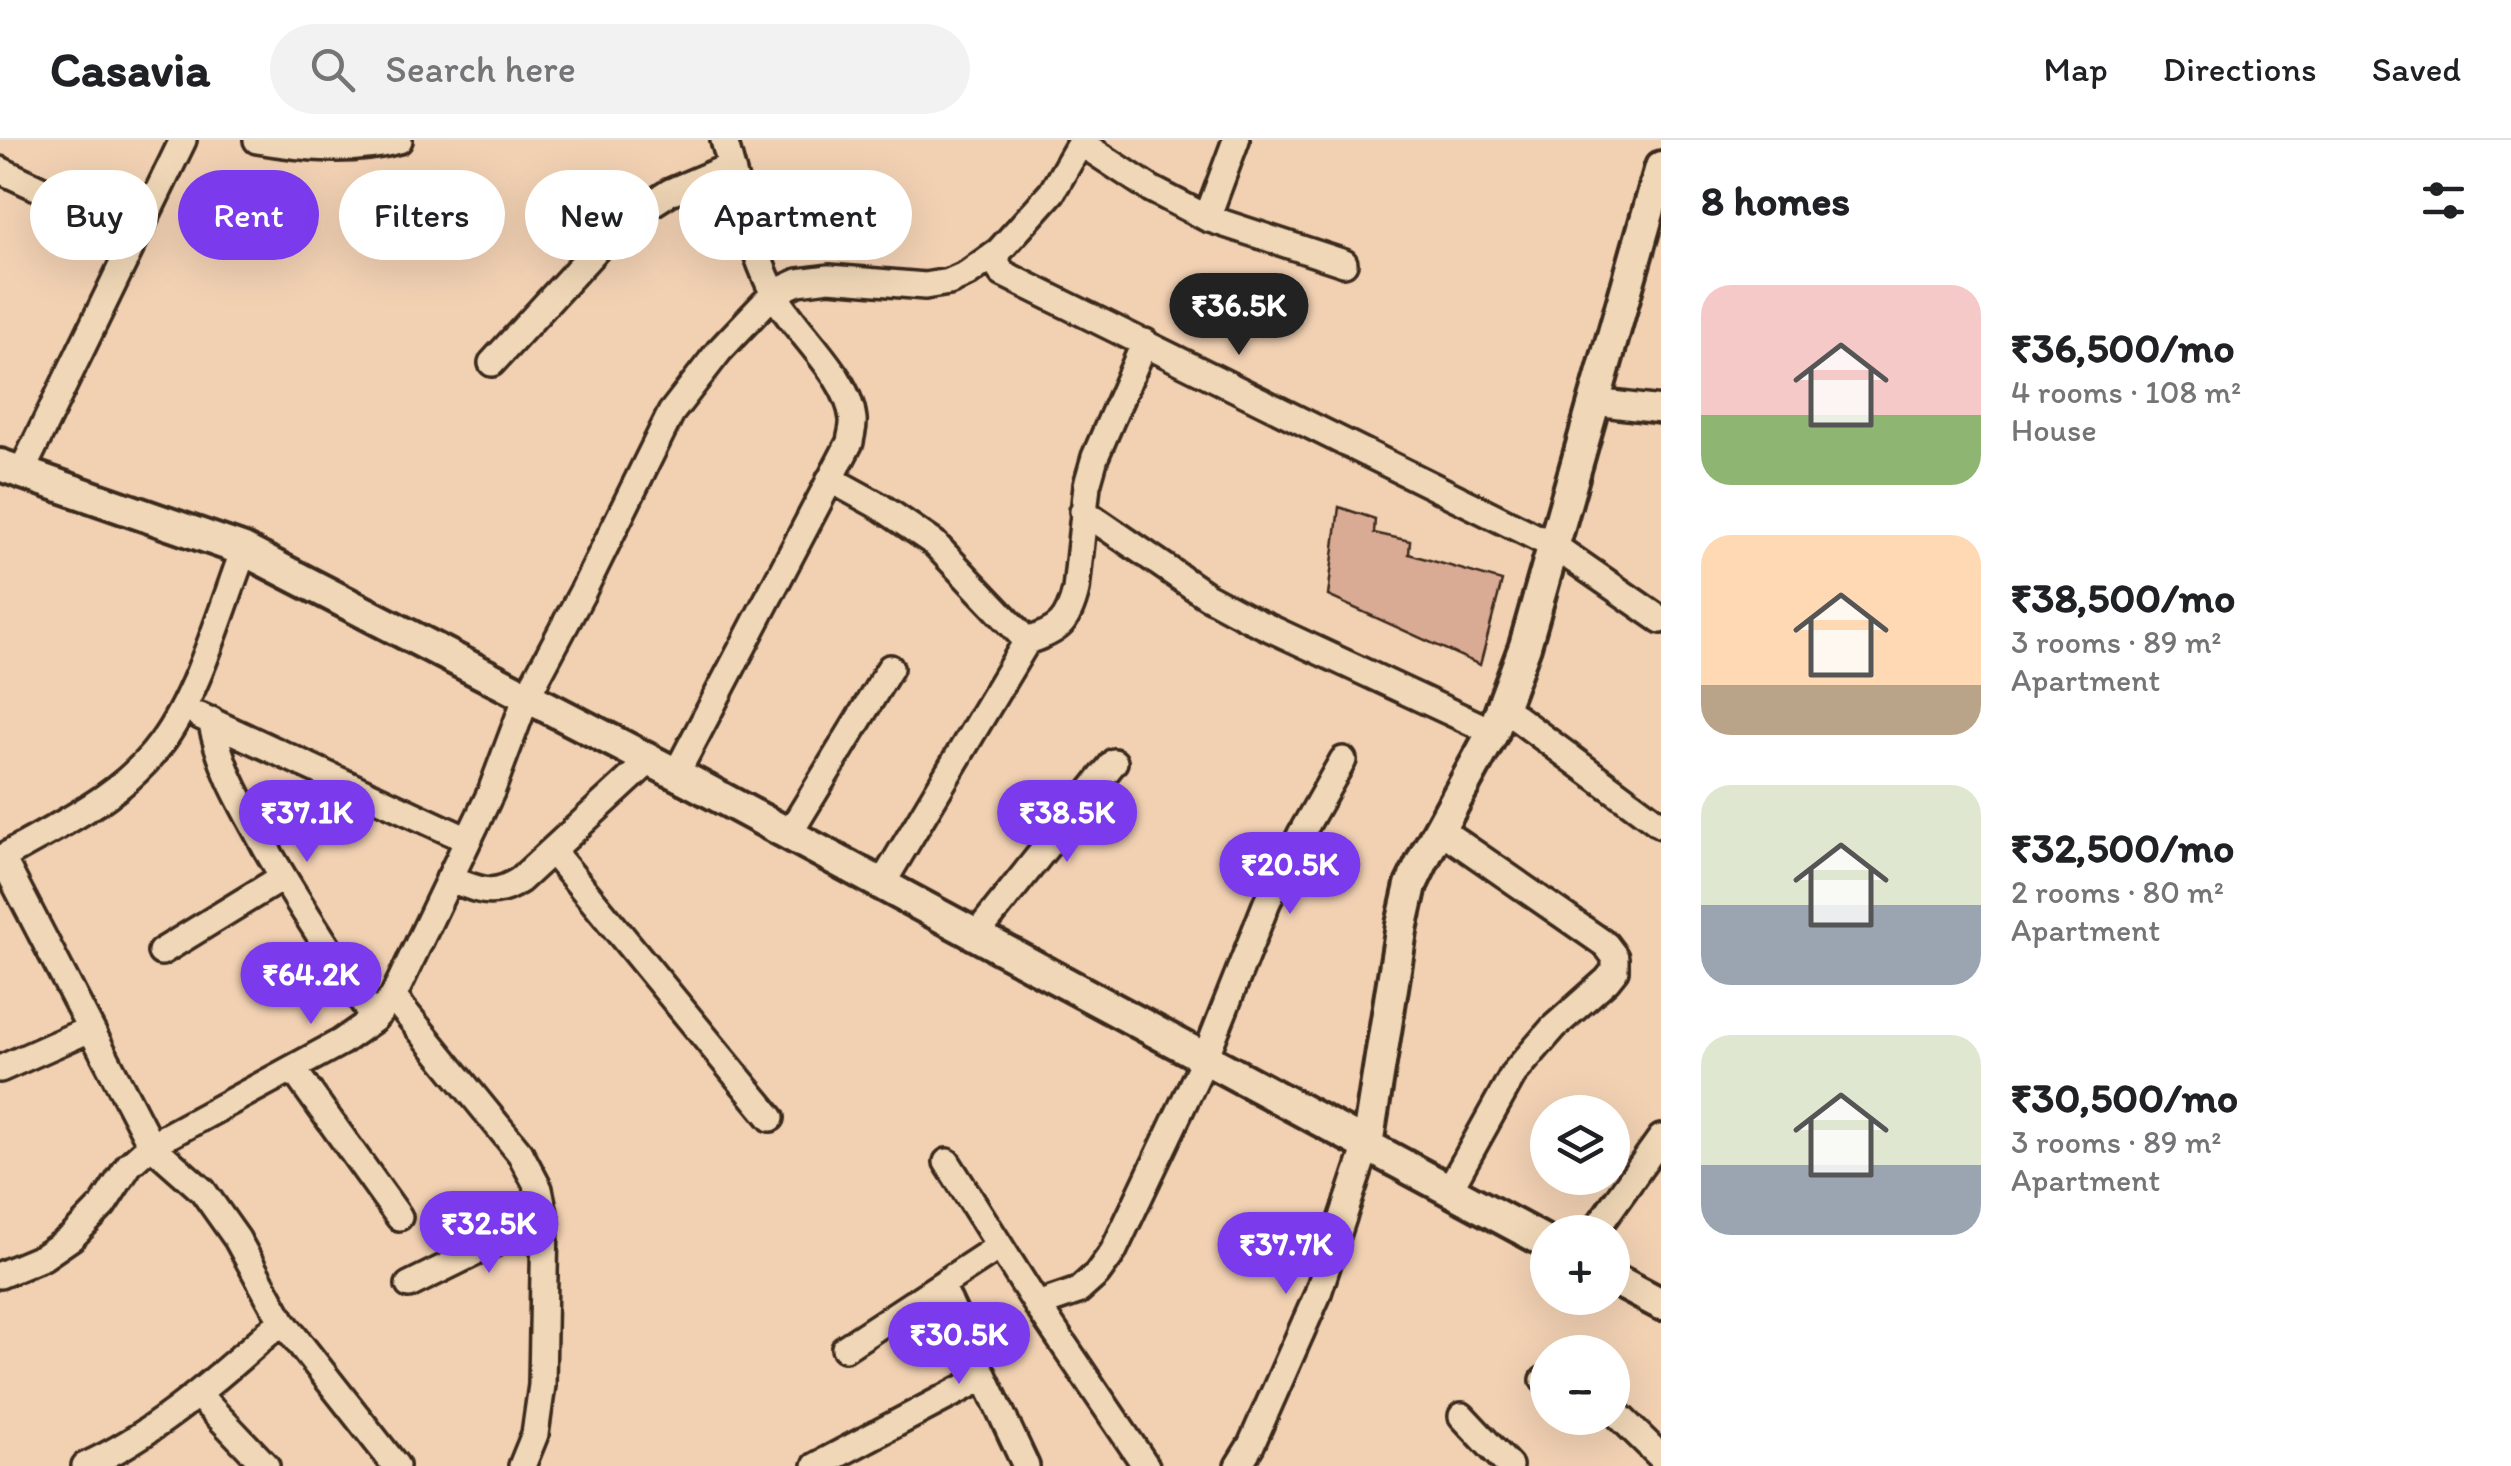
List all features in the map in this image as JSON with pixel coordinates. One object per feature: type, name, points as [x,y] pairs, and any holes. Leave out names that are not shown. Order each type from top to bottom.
[{"type":"street","points":[[158,191],[183,140]]},
{"type":"street","points":[[257,140],[337,149],[399,140]]},
{"type":"street","points":[[449,879],[498,892],[520,880],[663,767],[850,442],[854,423],[836,377],[774,293],[754,250],[724,140]]},
{"type":"street","points":[[1206,218],[1236,140]]},
{"type":"street","points":[[0,1275],[43,1258],[72,1237],[103,1205],[129,1165],[151,1145],[341,1042],[374,1020],[393,997],[490,792],[527,696],[671,413],[718,351],[774,293],[798,282],[828,278],[926,286],[967,274],[999,251],[1052,192],[1082,142],[1150,189],[1206,218],[1344,263]]},
{"type":"street","points":[[492,364],[603,242],[634,215],[670,192],[731,166]]},
{"type":"street","points":[[1238,1466],[1252,1446],[1317,1296],[1368,1146],[1411,885],[1498,720],[1525,646],[1656,200],[1661,167]]},
{"type":"street","points":[[0,170],[30,184]]},
{"type":"street","points":[[999,251],[996,261],[1002,273],[1015,281],[1554,546],[1661,620]]},
{"type":"street","points":[[123,260],[10,469],[244,550],[663,767],[1530,1232]]},
{"type":"street","points":[[882,884],[1026,641],[1062,625],[1072,606],[1087,484],[1145,342]]},
{"type":"street","points":[[1595,402],[1661,410]]},
{"type":"street","points":[[830,479],[881,506],[934,543],[1026,641]]},
{"type":"street","points":[[1083,512],[1207,596],[1248,618],[1498,720],[1661,825]]},
{"type":"street","points":[[244,550],[202,661],[162,742],[132,775],[100,801],[1,859],[151,1145],[203,1191],[282,1320],[396,1466]]},
{"type":"street","points":[[789,834],[890,668]]},
{"type":"street","points":[[182,707],[468,840]]},
{"type":"street","points":[[211,720],[229,781],[283,878],[374,1020]]},
{"type":"street","points":[[1037,1305],[1078,1291],[1113,1252],[1206,1058],[1267,902],[1343,760]]},
{"type":"street","points":[[976,935],[1114,762]]},
{"type":"street","points":[[1439,830],[1606,946],[1615,957],[1615,970],[1608,980],[1554,1027],[1514,1073],[1450,1190]]},
{"type":"street","points":[[552,851],[771,1118]]},
{"type":"street","points":[[161,952],[283,878]]},
{"type":"street","points":[[393,997],[520,1153],[539,1189],[544,1218],[542,1385],[535,1434],[522,1466]]},
{"type":"street","points":[[0,1069],[90,1029]]},
{"type":"street","points":[[293,1069],[399,1217]]},
{"type":"street","points":[[1606,1215],[1661,1138]]},
{"type":"street","points":[[947,1162],[1037,1305],[1146,1466]]},
{"type":"street","points":[[409,1285],[544,1218]]},
{"type":"street","points":[[846,1348],[1000,1246]]},
{"type":"street","points":[[940,1286],[1026,1466]]},
{"type":"street","points":[[1630,1288],[1661,1304]]},
{"type":"street","points":[[86,1466],[114,1453],[198,1395],[282,1320]]},
{"type":"street","points":[[816,1466],[984,1377]]},
{"type":"street","points":[[198,1395],[266,1466]]},
{"type":"street","points":[[1462,1416],[1508,1466]]},
{"type":"street","points":[[1630,1426],[1661,1457]]},
{"type":"building","points":[[1339,507],[1375,519],[1374,533],[1410,541],[1409,554],[1502,581],[1480,665],[1328,596]]}]
